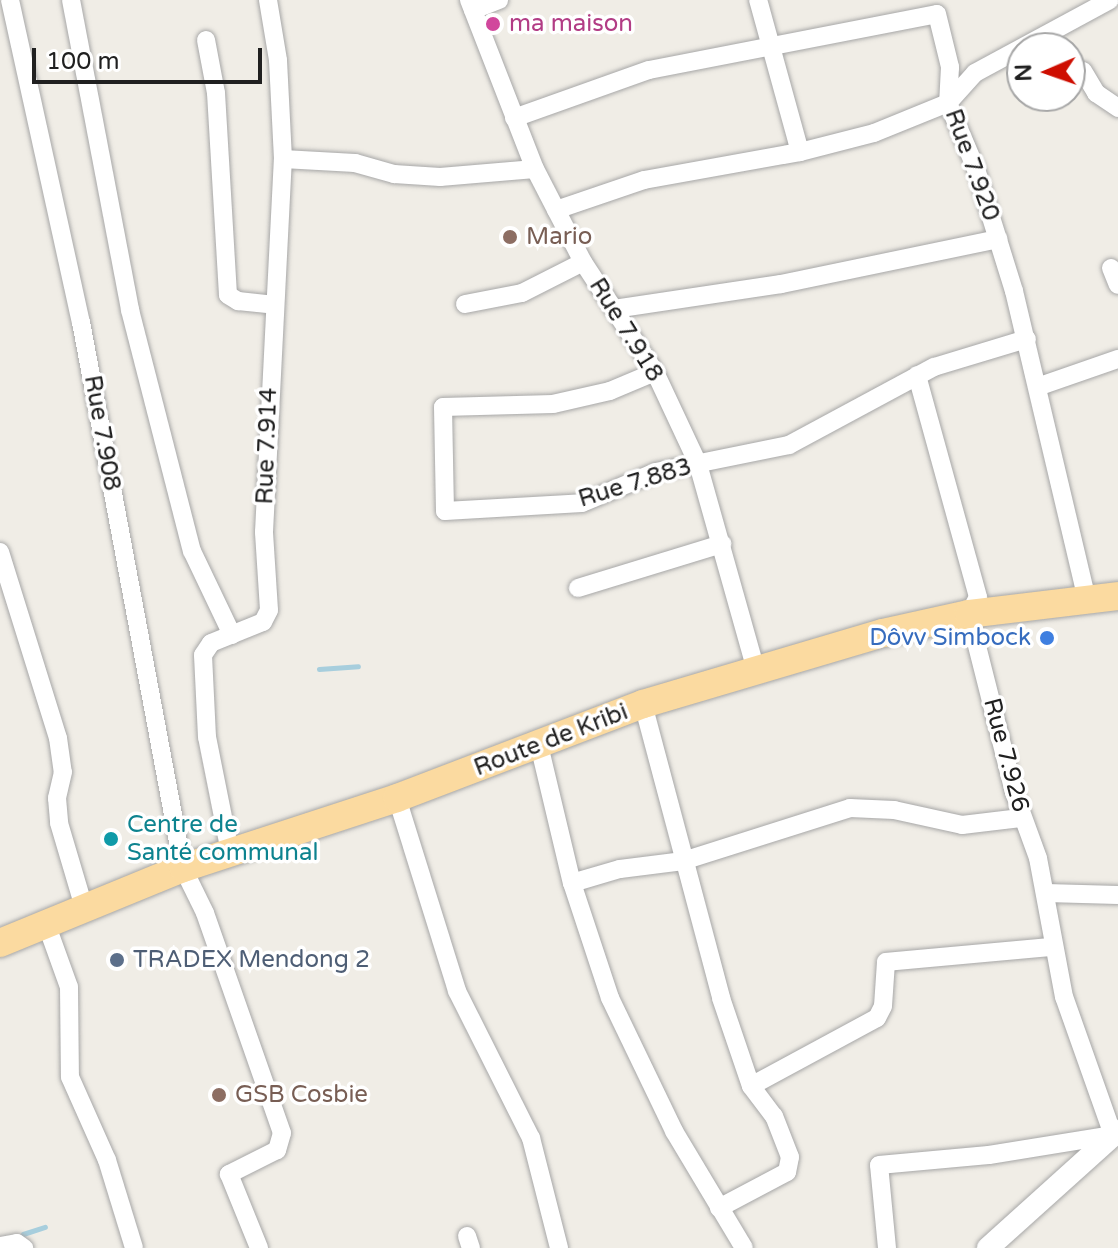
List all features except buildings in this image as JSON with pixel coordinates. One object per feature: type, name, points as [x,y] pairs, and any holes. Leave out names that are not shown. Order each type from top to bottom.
[{"type":"main road","name":"Route de Kribi","points":[[0,943],[85,911],[183,868],[397,798],[643,704],[756,670],[969,614],[1118,596]]},
{"type":"street","name":"Rue 7.908","points":[[10,0],[81,322],[183,868],[205,913],[282,1133],[277,1150],[229,1174],[259,1248]]},
{"type":"street","points":[[71,0],[130,310],[192,551],[232,635]]},
{"type":"street","name":"Rue 7.914","points":[[230,852],[207,737],[203,655],[211,643],[263,622],[269,610],[264,532],[283,159],[278,60],[268,0]]},
{"type":"street","points":[[471,5],[499,0]]},
{"type":"street","points":[[758,0],[774,45],[800,152]]},
{"type":"street","points":[[556,210],[644,180],[800,152],[874,133],[948,103],[975,73],[1110,0]]},
{"type":"street","name":"Rue 7.918","points":[[471,5],[535,169],[583,262],[655,372],[698,464],[756,670]]},
{"type":"street","name":"Rue 7.920","points":[[514,118],[603,82],[935,7],[950,67],[948,103],[998,239],[1027,339],[1087,599]]},
{"type":"street","points":[[206,40],[216,93],[228,295],[247,303],[275,305]]},
{"type":"street","points":[[1086,76],[1096,93],[1118,108]]},
{"type":"street","points":[[283,159],[355,163],[394,174],[440,177],[535,169]]},
{"type":"street","points":[[614,309],[781,284],[998,239]]},
{"type":"street","points":[[465,304],[522,293],[583,262]]},
{"type":"street","name":"Rue 7.883","points":[[655,372],[610,391],[553,404],[443,407],[441,505],[452,513],[582,503],[656,472],[800,441],[917,375],[1027,339]]},
{"type":"street","points":[[1040,386],[1118,359]]},
{"type":"street","name":"Rue 7.926","points":[[917,375],[978,597],[969,614],[1021,818],[1031,835],[1046,893],[1052,947],[1064,997],[1115,1133]]},
{"type":"street","points":[[578,588],[722,544]]},
{"type":"street","points":[[0,552],[58,738],[63,772],[57,798],[59,823],[85,911]]},
{"type":"street","points":[[643,704],[683,861],[751,1086],[774,1116],[791,1167],[719,1208]]},
{"type":"street","points":[[539,745],[572,883],[610,998],[674,1131],[744,1248]]},
{"type":"street","points":[[397,798],[457,991],[531,1138],[559,1248]]},
{"type":"street","points":[[572,883],[683,861],[850,808],[894,810],[962,825],[1021,818]]},
{"type":"street","points":[[1046,893],[1118,895]]},
{"type":"street","points":[[47,926],[69,987],[70,1077],[112,1173],[134,1248]]},
{"type":"street","points":[[751,1086],[877,1018],[883,1006],[886,962],[1052,947]]},
{"type":"street","points":[[887,1248],[879,1165],[989,1155],[1115,1133]]},
{"type":"street","points":[[988,1248],[1115,1133]]},
{"type":"street","points":[[0,1246],[17,1243],[24,1248]]},
{"type":"waterway","points":[[319,669],[358,666]]},
{"type":"waterway","points":[[23,1234],[45,1227]]},
{"type":"place","name":"ma maison","points":[[493,24]]},
{"type":"place","name":"Mario","points":[[510,237]]},
{"type":"place","name":"Dôvv Simbock","points":[[1047,638]]},
{"type":"place","name":"Centre de Santé communal","points":[[111,839]]},
{"type":"place","name":"TRADEX Mendong 2","points":[[117,960]]},
{"type":"place","name":"GSB Cosbie","points":[[219,1095]]}]
